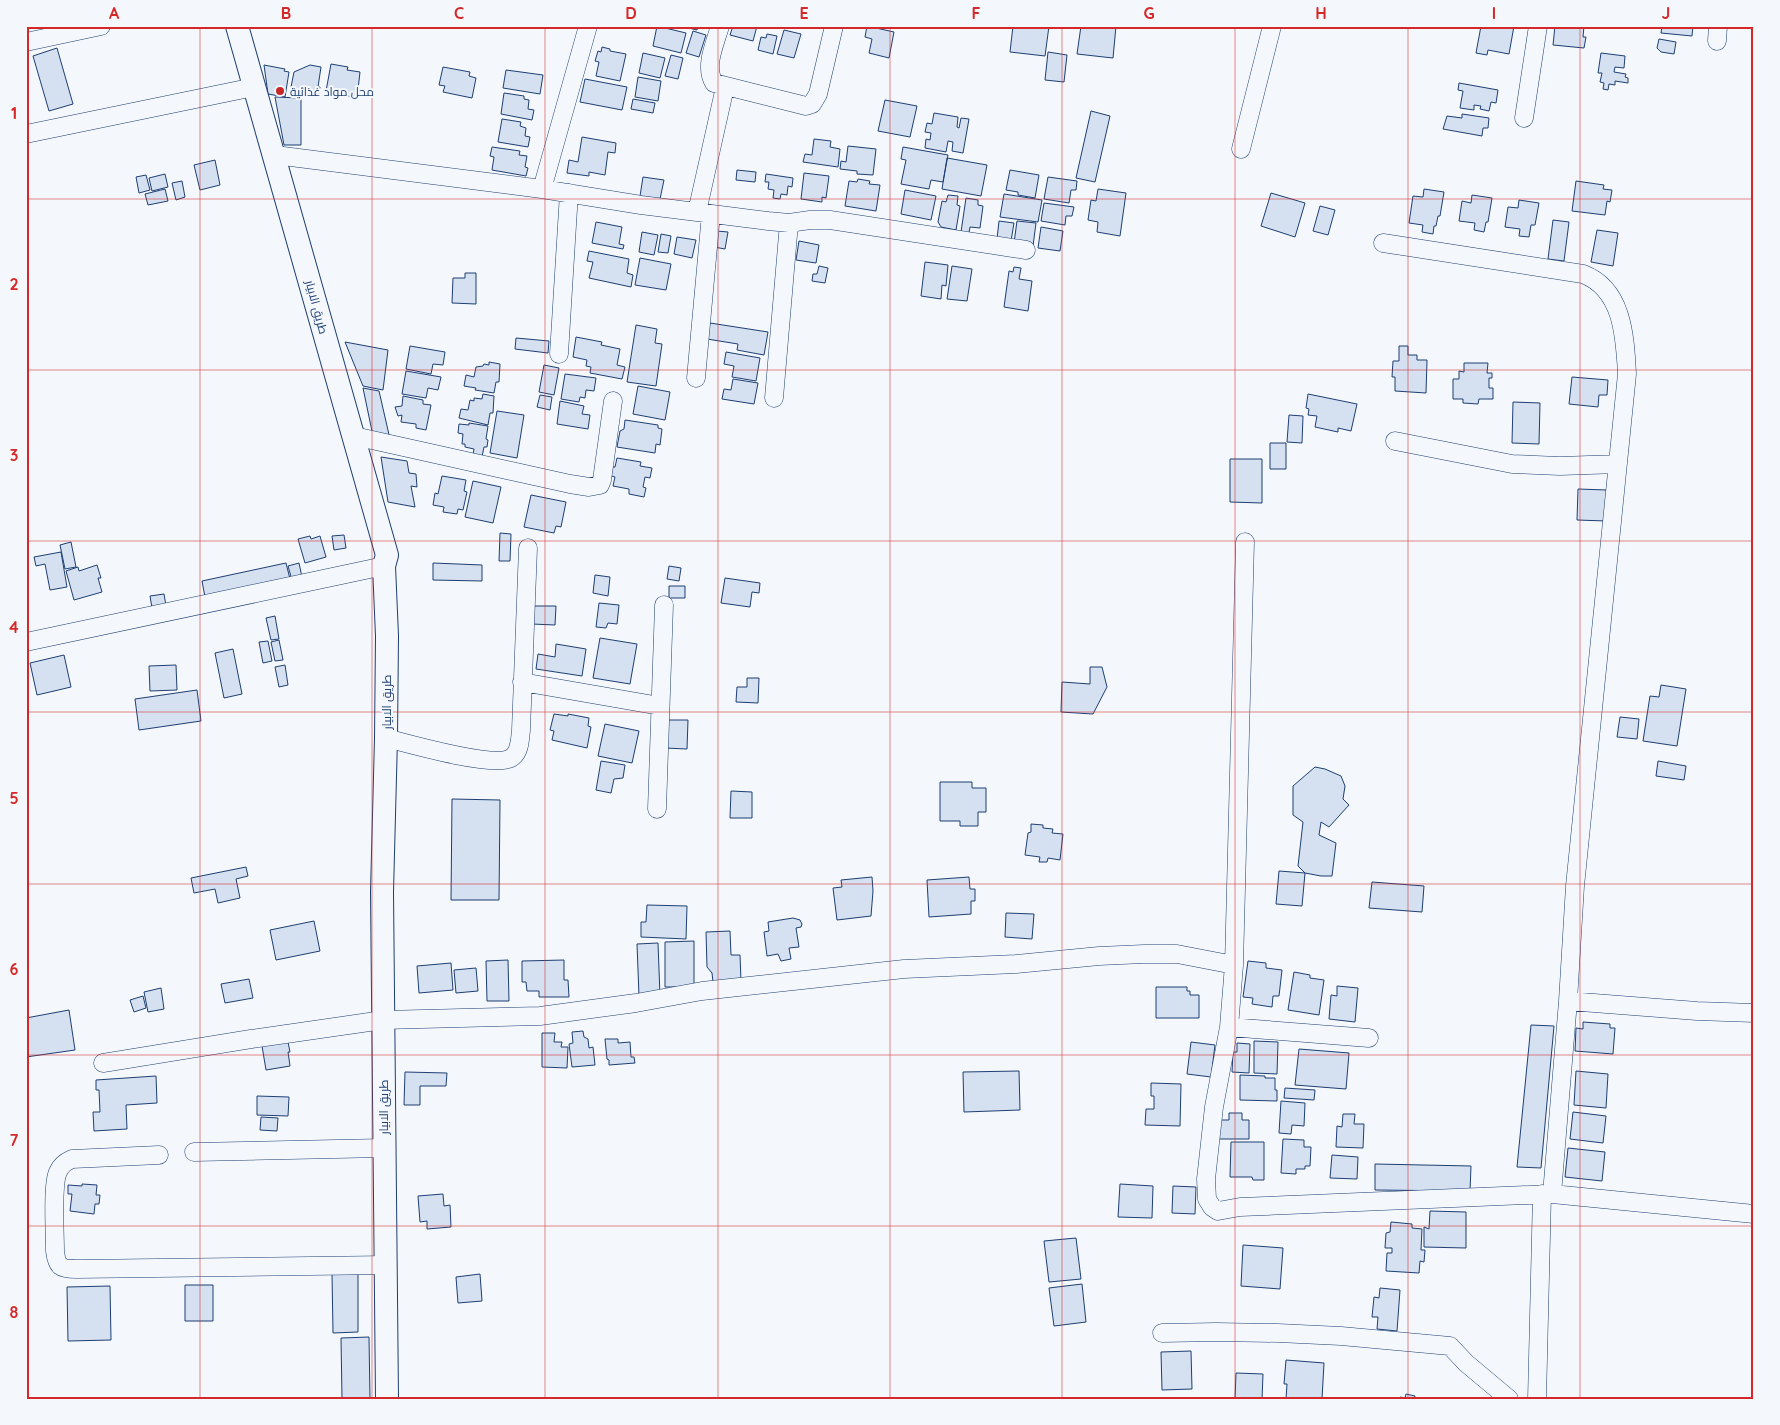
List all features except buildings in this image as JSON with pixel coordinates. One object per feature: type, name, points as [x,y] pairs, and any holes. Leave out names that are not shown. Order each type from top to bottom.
[{"type":"main road","name":"طريق الابيار","points":[[237,26],[387,555],[384,566],[387,636],[382,892],[383,1148],[387,1399]]},
{"type":"street","points":[[26,42],[101,26]]},
{"type":"street","points":[[542,189],[588,26]]},
{"type":"street","points":[[720,26],[710,63],[709,74],[714,83],[806,106],[812,104],[818,94],[834,26]]},
{"type":"street","points":[[1240,149],[1272,26]]},
{"type":"street","points":[[1524,118],[1538,26]]},
{"type":"street","points":[[696,378],[704,213],[725,86]]},
{"type":"street","points":[[26,134],[254,87]]},
{"type":"street","points":[[275,155],[542,189],[704,213],[790,223],[830,220],[1026,250]]},
{"type":"street","points":[[559,354],[568,193]]},
{"type":"street","points":[[774,398],[790,223]]},
{"type":"street","points":[[1383,243],[1583,274],[1596,278],[1609,292],[1618,310],[1626,348],[1627,374],[1575,886],[1568,1001],[1547,1194],[1537,1399]]},
{"type":"street","points":[[354,436],[570,484],[594,487],[600,485],[602,480],[613,401]]},
{"type":"street","points":[[1395,441],[1512,464],[1560,466],[1618,464]]},
{"type":"street","points":[[1245,542],[1234,965],[1229,1027],[1214,1107],[1206,1179],[1208,1199],[1212,1207],[1218,1211],[1240,1207],[1547,1194],[1754,1214]]},
{"type":"street","points":[[386,738],[458,755],[494,761],[510,759],[515,754],[520,744],[528,548]]},
{"type":"street","points":[[26,642],[384,566]]},
{"type":"street","points":[[657,809],[664,605]]},
{"type":"street","points":[[522,682],[660,706]]},
{"type":"street","points":[[103,1063],[383,1020],[540,1016],[636,1003],[702,991],[904,969],[1016,964],[1099,956],[1144,954],[1177,954],[1234,965]]},
{"type":"street","points":[[1568,1001],[1697,1011],[1754,1013]]},
{"type":"street","points":[[1229,1027],[1369,1038]]},
{"type":"street","points":[[194,1152],[383,1148]]},
{"type":"street","points":[[159,1155],[72,1159],[61,1166],[56,1178],[54,1251],[56,1262],[60,1267],[77,1269],[386,1265]]},
{"type":"street","points":[[1162,1334],[1216,1332],[1278,1333],[1341,1336],[1450,1346],[1466,1363],[1509,1399]]},
{"type":"place","name":"محل مواد غذائية","points":[[280,91]]}]
